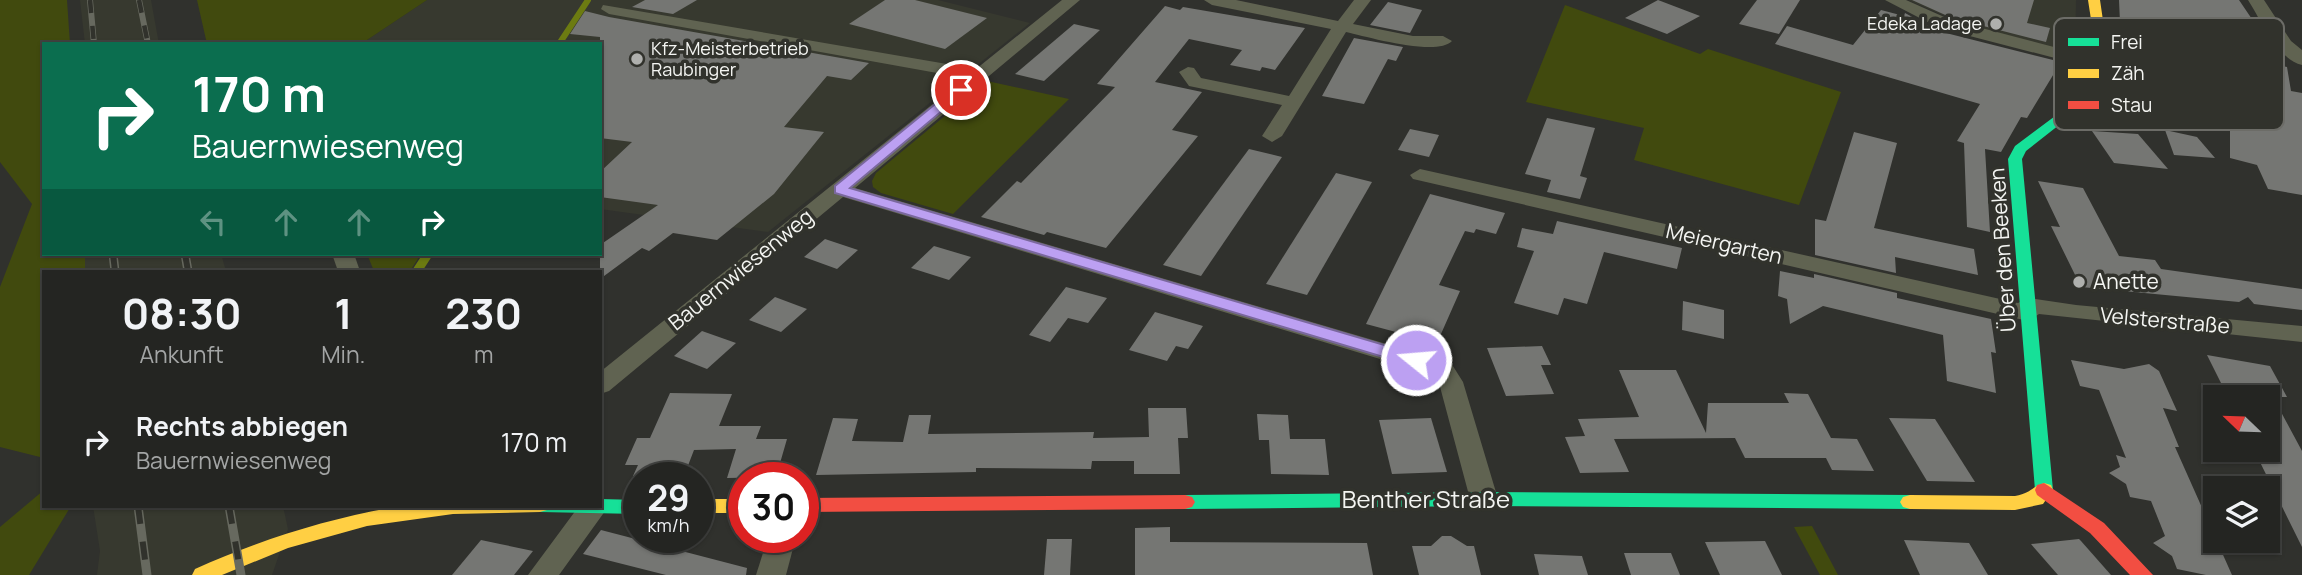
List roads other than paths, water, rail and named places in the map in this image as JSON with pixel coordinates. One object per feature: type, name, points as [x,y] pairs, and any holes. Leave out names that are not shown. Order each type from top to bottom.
[{"type":"street","name":"Bauernwiesenweg","points":[[602,382],[1072,0]]},
{"type":"street","points":[[1212,0],[1427,43],[1443,41]]},
{"type":"street","points":[[1272,136],[1342,26],[1363,0]]},
{"type":"street","points":[[1893,0],[1959,28],[2054,53]]},
{"type":"street","points":[[2094,0],[2096,18]]},
{"type":"street","points":[[2256,0],[2268,18]]},
{"type":"street","points":[[609,9],[979,75]]},
{"type":"street","points":[[2284,41],[2302,60]]},
{"type":"street","points":[[1188,72],[1195,82],[1293,102]]},
{"type":"street","name":"Über den Beeken","points":[[2044,491],[2015,159],[2020,149],[2054,122]]},
{"type":"street","name":"Meiergarten","points":[[1420,175],[2028,309]]},
{"type":"street","points":[[840,190],[1443,369],[1451,382],[1484,499]]},
{"type":"street","name":"Velsterstraße","points":[[2028,309],[2302,334]]},
{"type":"street","points":[[2044,491],[2080,511],[2102,530],[2143,575]]},
{"type":"street","name":"Benther Straße","points":[[819,505],[1484,499],[2015,503],[2036,499],[2044,491]]},
{"type":"street","points":[[602,507],[623,507]]},
{"type":"street","points":[[202,575],[276,545],[351,523],[421,508]]},
{"type":"street","points":[[543,575],[593,508]]},
{"type":"street","points":[[771,575],[777,553]]},
{"type":"waterway","points":[[560,42],[588,0]]},
{"type":"waterway","points":[[418,270],[427,256]]},
{"type":"railway","points":[[90,0],[94,42]]},
{"type":"railway","points":[[139,0],[148,42]]},
{"type":"railway","points":[[113,256],[115,270]]},
{"type":"railway","points":[[185,256],[188,270]]},
{"type":"railway","points":[[138,508],[147,575]]},
{"type":"railway","points":[[229,508],[241,575]]},
{"type":"place","name":"Edeka Ladage","points":[[1996,24]]},
{"type":"place","name":"Kfz-Meisterbetrieb Raubinger","points":[[637,59]]},
{"type":"place","name":"Anette","points":[[2079,282]]}]
